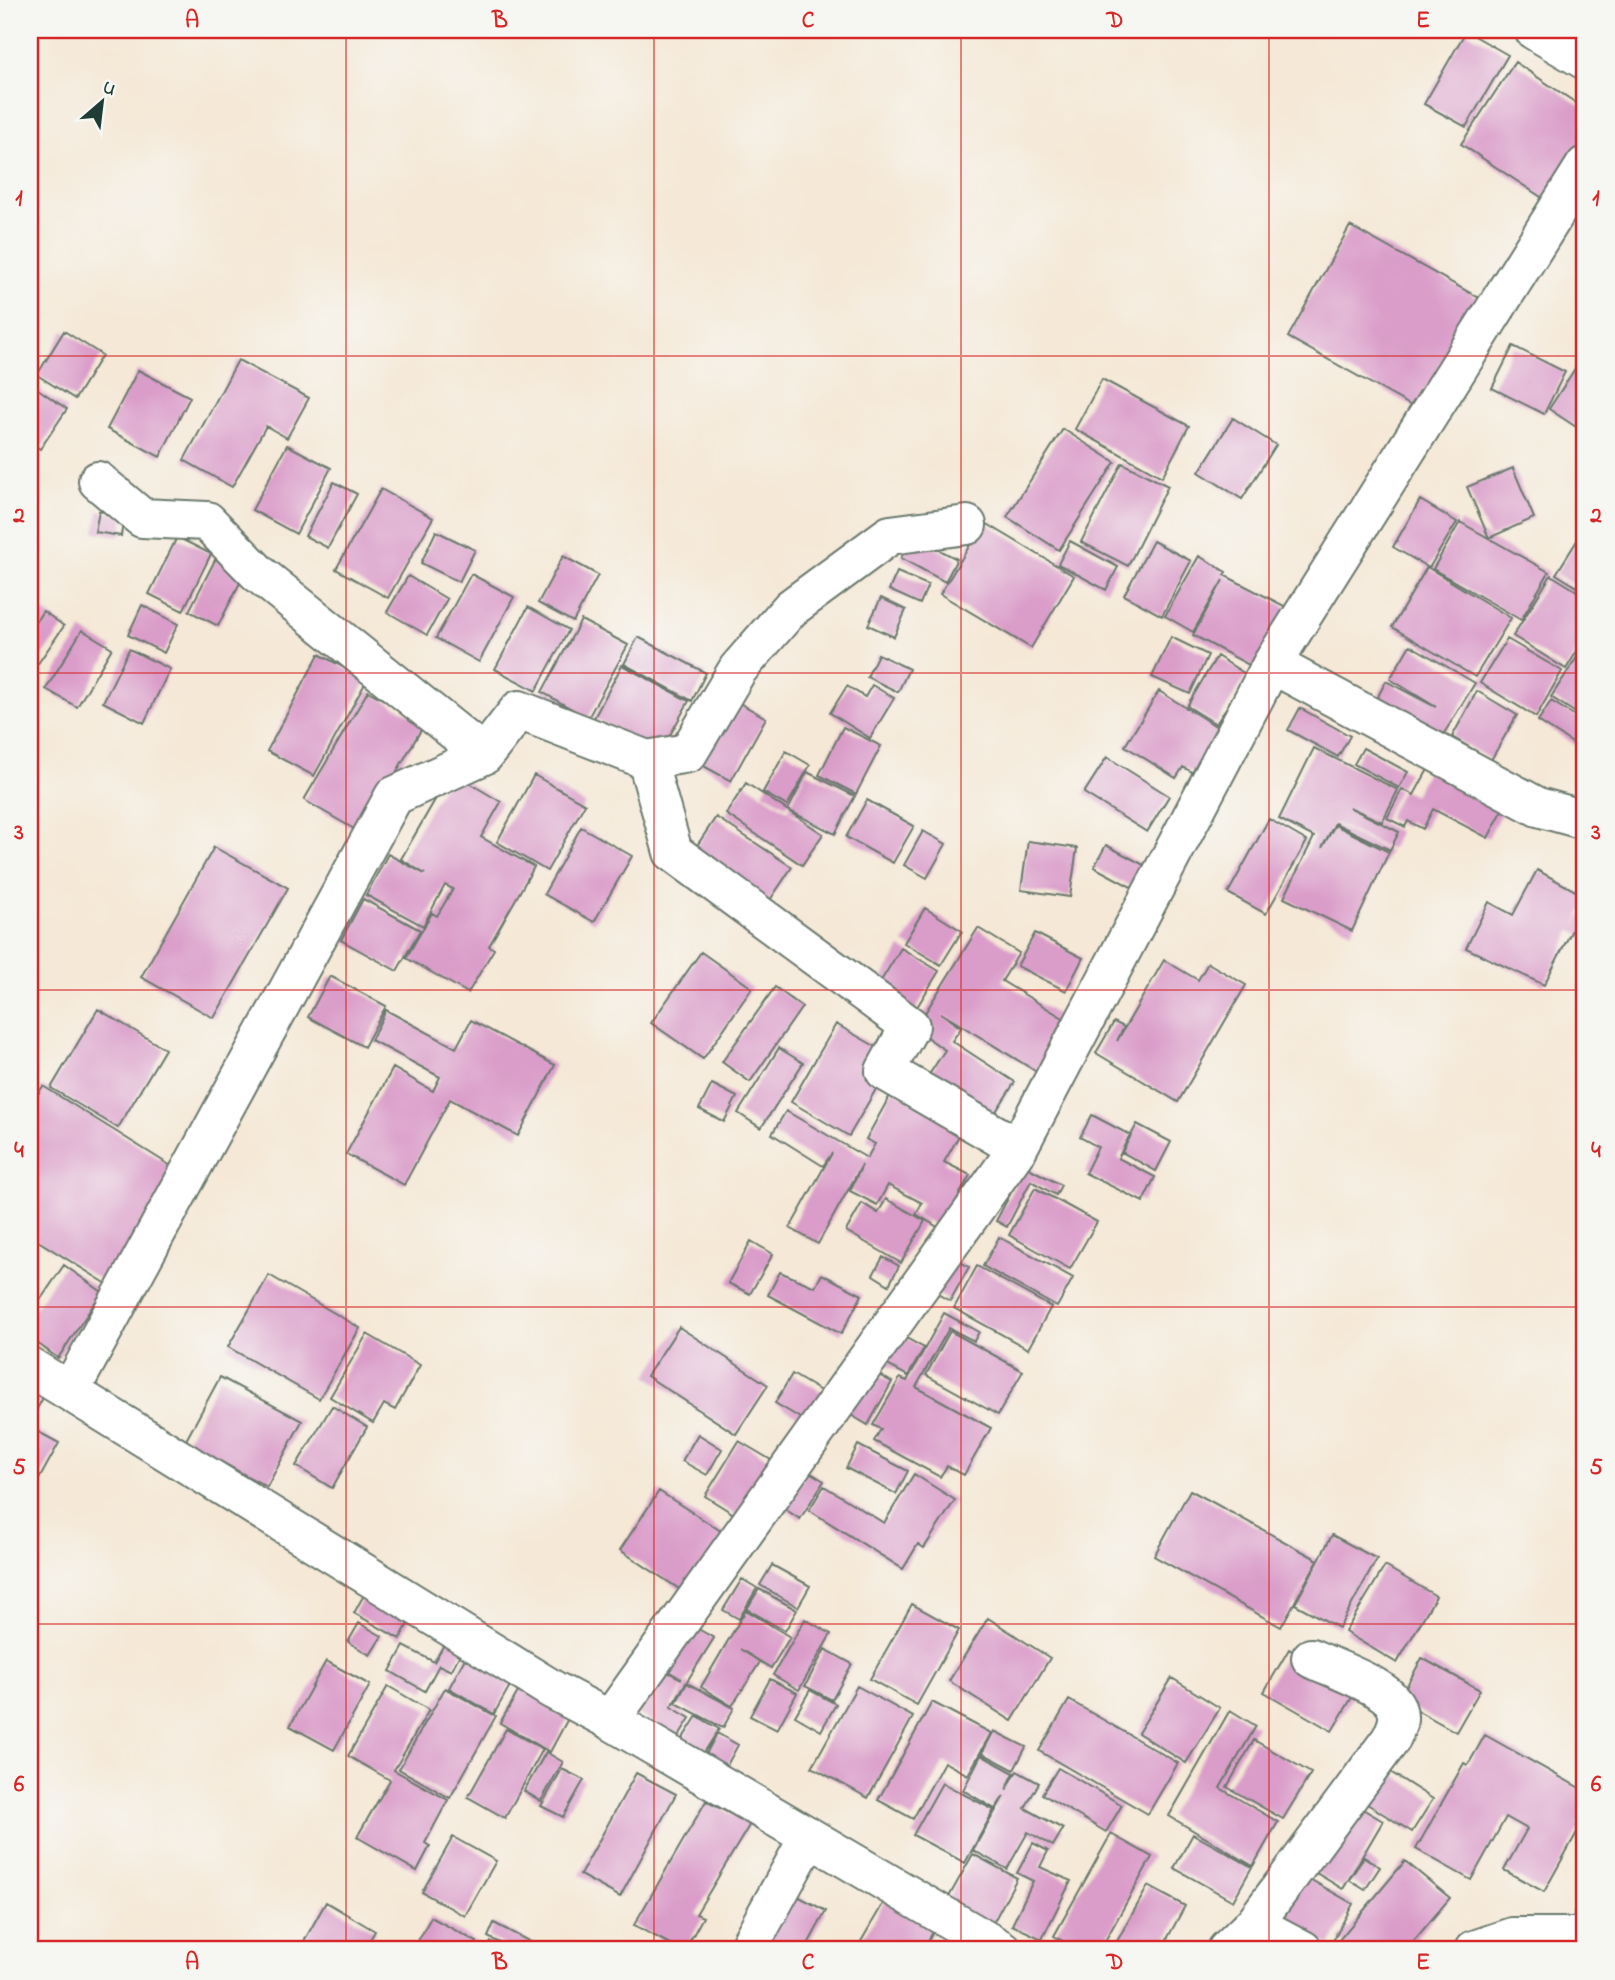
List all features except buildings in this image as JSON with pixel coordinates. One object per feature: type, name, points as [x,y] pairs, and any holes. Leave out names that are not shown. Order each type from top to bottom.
[{"type":"street","points":[[1534,30],[1585,60]]},
{"type":"street","points":[[610,1720],[1018,1148],[1272,664],[1585,166]]},
{"type":"street","points":[[98,481],[142,518],[207,522],[258,573],[484,755]]},
{"type":"street","points":[[70,1391],[394,796],[484,755],[519,710],[647,760],[688,754],[738,669],[791,607],[890,535],[967,525]]},
{"type":"street","points":[[1272,664],[1538,807],[1585,820]]},
{"type":"street","points":[[647,760],[673,852],[910,1026],[885,1071],[1018,1148]]},
{"type":"street","points":[[30,1367],[553,1690],[610,1720],[1002,1950]]},
{"type":"street","points":[[1227,1950],[1254,1924],[1391,1739],[1399,1721],[1396,1706],[1382,1692],[1311,1658]]},
{"type":"street","points":[[747,1950],[809,1837]]},
{"type":"street","points":[[1254,1924],[1303,1950]]},
{"type":"street","points":[[1474,1950],[1512,1937],[1585,1937]]}]
